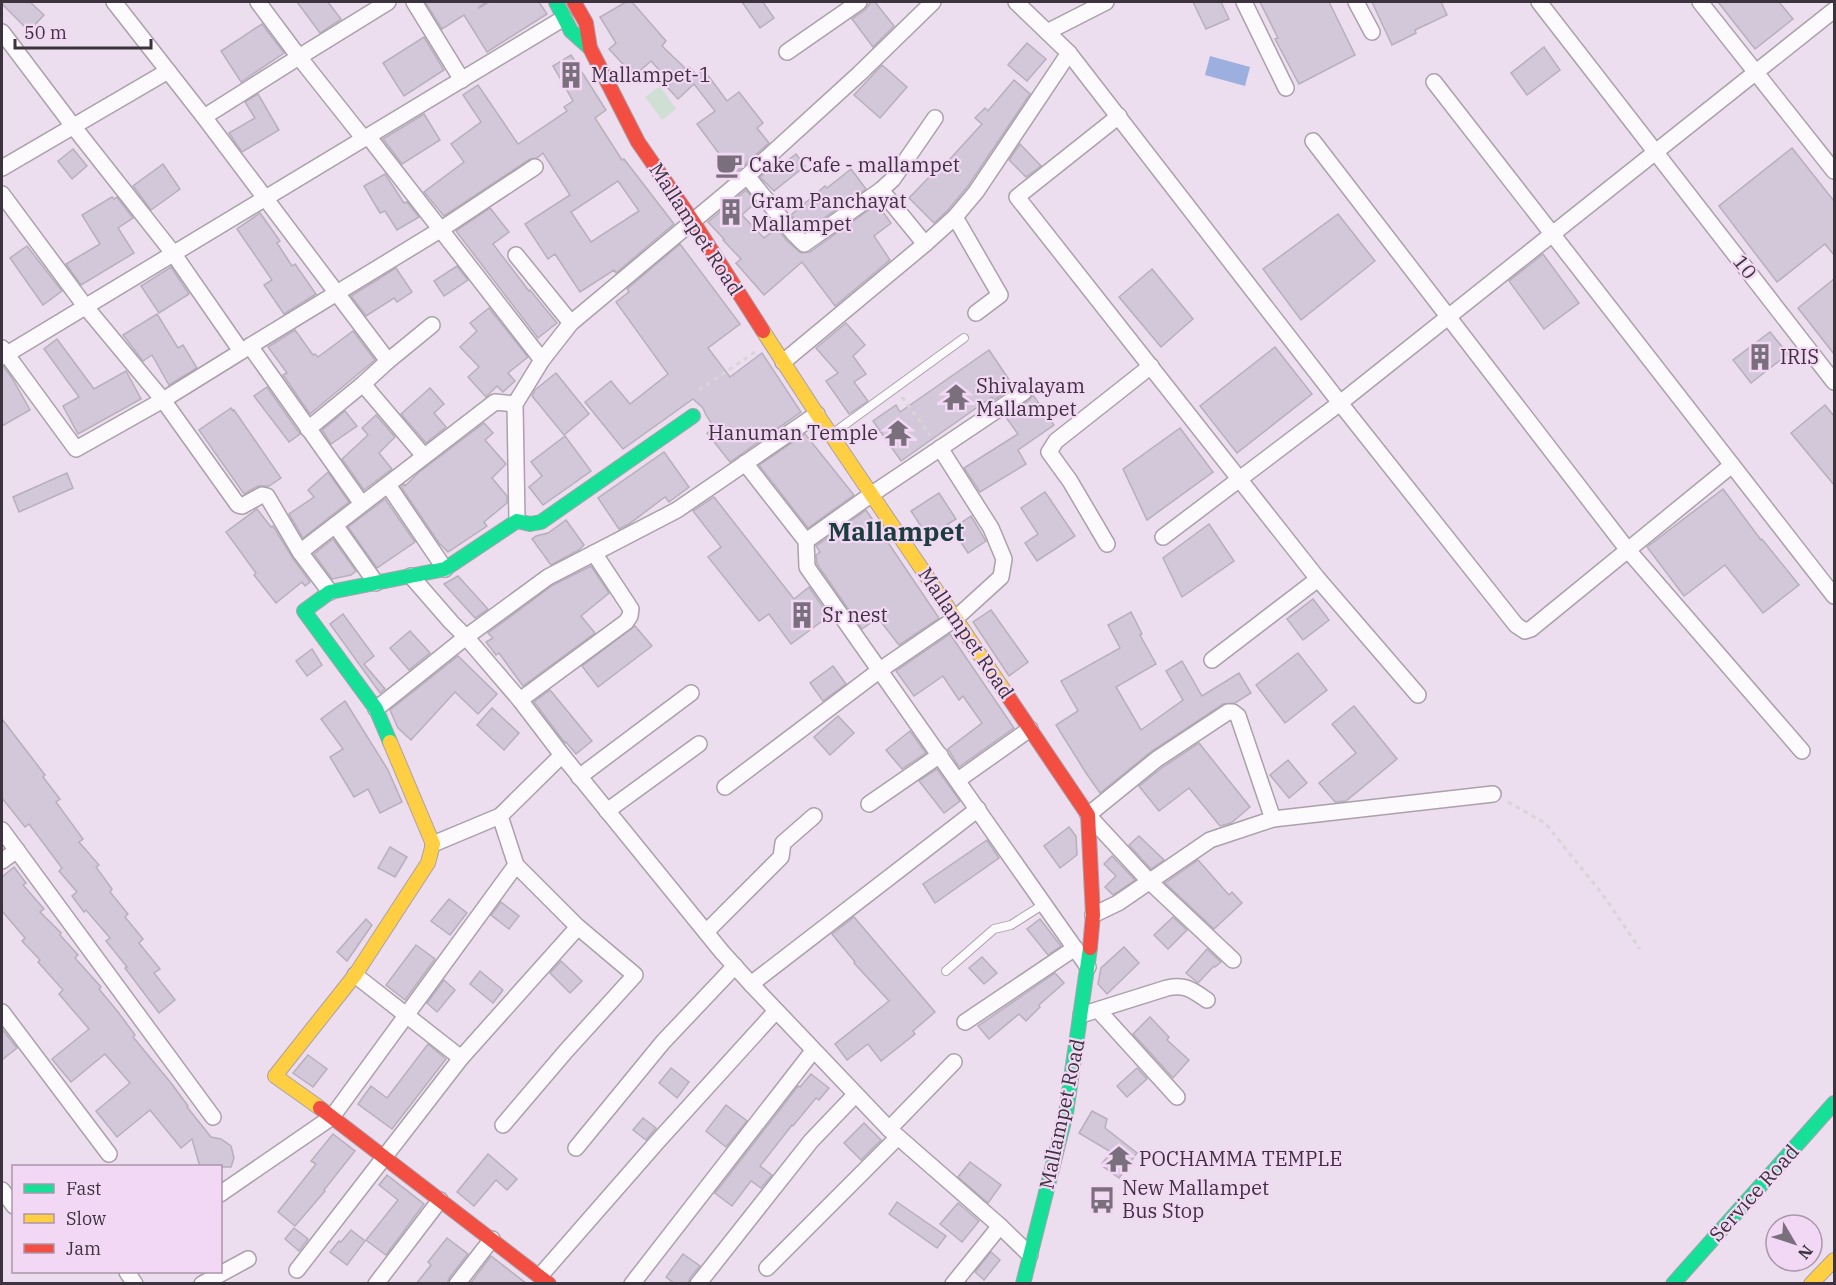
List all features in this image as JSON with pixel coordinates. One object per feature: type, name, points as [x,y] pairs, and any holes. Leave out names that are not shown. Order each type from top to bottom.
[{"type":"main road","name":"Mallampet Road","points":[[555,2],[571,31],[590,48]]},
{"type":"main road","name":"Mallampet Road","points":[[580,6],[586,23],[590,48],[638,142],[694,223],[831,435],[1089,815],[1094,915],[1088,968],[1066,1113],[1023,1284]]},
{"type":"main road","points":[[545,1281],[332,1117],[275,1076],[355,975],[428,863],[433,844],[376,710],[304,611],[330,592],[445,569],[517,521],[530,524],[541,522],[693,416]]},
{"type":"main road","name":"Service Road","points":[[1673,1284],[1834,1103]]},
{"type":"main road","points":[[1811,1284],[1834,1260]]},
{"type":"street","points":[[114,2],[388,361]]},
{"type":"street","points":[[258,2],[299,57],[542,360]]},
{"type":"street","points":[[204,117],[388,2]]},
{"type":"street","points":[[414,2],[462,80]]},
{"type":"street","points":[[787,52],[859,2]]},
{"type":"street","points":[[517,521],[515,404],[542,360],[571,323],[694,223],[859,74],[933,2]]},
{"type":"street","points":[[1016,2],[1069,53],[1340,403],[1516,625],[1525,631],[1531,629],[1732,465]]},
{"type":"street","points":[[1047,32],[1107,2]]},
{"type":"street","points":[[1244,2],[1286,88]]},
{"type":"street","points":[[1356,2],[1372,32]]},
{"type":"street","name":"10","points":[[1539,2],[1834,382]]},
{"type":"street","points":[[1700,2],[1834,171]]},
{"type":"street","points":[[1163,537],[1340,403],[1834,9]]},
{"type":"street","points":[[536,167],[440,230],[163,400],[76,449],[3,353],[564,18]]},
{"type":"street","points":[[2,32],[308,429],[362,504]]},
{"type":"street","points":[[783,362],[955,217],[976,192],[1069,53]]},
{"type":"street","points":[[2,168],[168,71]]},
{"type":"street","points":[[1434,82],[1834,596]]},
{"type":"street","points":[[1119,116],[1017,196],[1318,579],[1418,695]]},
{"type":"street","points":[[747,176],[804,244],[881,190],[893,178],[935,118]]},
{"type":"street","points":[[1312,141],[1627,549],[1802,751]]},
{"type":"street","points":[[881,190],[925,244]]},
{"type":"street","points":[[2,194],[85,306],[163,400],[238,505],[242,506],[262,495],[267,496],[300,552],[330,592]]},
{"type":"street","points":[[955,217],[1000,295],[976,313]]},
{"type":"street","points":[[516,255],[571,323]]},
{"type":"street","points":[[308,429],[432,326]]},
{"type":"street","points":[[1107,544],[1070,481],[1049,452],[1056,441],[1151,366]]},
{"type":"street","points":[[363,384],[424,456]]},
{"type":"street","points":[[806,541],[1024,392]]},
{"type":"street","points":[[300,552],[495,402],[515,404]]},
{"type":"street","points":[[376,710],[466,637],[548,577],[677,510],[817,414]]},
{"type":"street","points":[[725,787],[880,670],[956,618],[1001,577],[1005,559],[991,528],[940,448]]},
{"type":"street","points":[[745,463],[806,541],[807,567],[1088,968]]},
{"type":"street","points":[[387,485],[445,569]]},
{"type":"street","points":[[335,525],[376,583]]},
{"type":"street","points":[[520,700],[626,622],[630,616],[631,609],[594,554]]},
{"type":"street","points":[[411,576],[520,700],[579,777],[751,984],[893,1133],[1030,1255]]},
{"type":"street","points":[[1212,660],[1318,579]]},
{"type":"street","points":[[579,777],[691,693]]},
{"type":"street","points":[[1233,960],[1149,881],[1089,815],[1157,759],[1228,712],[1233,712],[1238,716],[1273,819]]},
{"type":"street","points":[[958,780],[1030,729]]},
{"type":"street","points":[[607,811],[699,744]]},
{"type":"street","points":[[433,844],[500,816],[562,755]]},
{"type":"street","points":[[869,804],[940,755]]},
{"type":"street","points":[[1094,915],[1118,903],[1210,840],[1273,819],[1493,794]]},
{"type":"street","points":[[751,984],[978,809]]},
{"type":"street","points":[[500,816],[516,865],[578,927],[635,975],[503,1125]]},
{"type":"street","points":[[706,932],[781,857],[783,843],[814,816]]},
{"type":"street","points":[[2,830],[213,1117]]},
{"type":"street","points":[[2,861],[16,850]]},
{"type":"street","points":[[222,1193],[332,1117],[516,865]]},
{"type":"street","points":[[297,1270],[461,1058],[578,927]]},
{"type":"street","points":[[965,1022],[1075,948]]},
{"type":"street","points":[[576,1148],[671,1034],[735,966]]},
{"type":"street","points":[[355,975],[461,1058]]},
{"type":"street","points":[[1081,1015],[1180,986],[1188,988],[1207,1000]]},
{"type":"street","points":[[1098,1010],[1177,1097]]},
{"type":"street","points":[[545,1281],[658,1141],[776,1011]]},
{"type":"street","points":[[2,1012],[109,1154]]},
{"type":"street","points":[[632,1284],[813,1051]]},
{"type":"street","points":[[767,1268],[893,1133],[954,1062]]},
{"type":"street","points":[[698,1284],[811,1141],[855,1095]]},
{"type":"street","points":[[2,1190],[12,1203]]},
{"type":"street","points":[[376,1284],[440,1200]]},
{"type":"street","points":[[953,1284],[1000,1226]]},
{"type":"street","points":[[458,1284],[492,1239]]},
{"type":"street","points":[[202,1284],[248,1259]]},
{"type":"lane","points":[[831,435],[964,338]]},
{"type":"lane","points":[[946,971],[994,929],[1011,925],[1044,904]]},
{"type":"path","points":[[699,390],[770,342]]},
{"type":"path","points":[[895,387],[940,448]]},
{"type":"path","points":[[1493,794],[1545,823],[1603,895],[1640,949]]},
{"type":"green space","points":[[660,86],[676,109],[662,120],[645,97]]},
{"type":"water","points":[[1210,56],[1250,67],[1245,86],[1205,75]]},
{"type":"building","points":[[2,2],[30,2],[44,15],[29,31]]},
{"type":"building","points":[[297,2],[328,2],[341,19],[320,33]]},
{"type":"building","points":[[425,2],[487,2],[479,8],[489,2],[539,2],[547,14],[487,52],[464,15],[442,29]]},
{"type":"building","points":[[626,2],[632,2],[666,41],[662,46],[686,69],[689,67],[697,75],[704,70],[727,101],[739,92],[763,123],[757,128],[769,143],[727,180],[716,165],[723,159],[697,124],[715,111],[694,84],[678,99],[667,87],[671,83],[651,61],[634,76],[609,49],[616,43],[600,17]]},
{"type":"building","points":[[742,2],[763,2],[774,18],[760,28]]},
{"type":"building","points":[[871,2],[875,2],[894,26],[873,47],[852,19],[865,10]]},
{"type":"building","points":[[1193,2],[1221,2],[1229,19],[1206,29]]},
{"type":"building","points":[[1260,2],[1329,2],[1355,55],[1299,84],[1275,39],[1278,38]]},
{"type":"building","points":[[1372,2],[1441,2],[1447,15],[1415,30],[1416,33],[1392,45]]},
{"type":"building","points":[[1718,2],[1779,2],[1793,19],[1755,49]]},
{"type":"building","points":[[262,24],[284,53],[241,82],[221,51]]},
{"type":"building","points":[[424,37],[444,70],[404,96],[383,63]]},
{"type":"building","points":[[1027,43],[1046,59],[1027,81],[1008,65]]},
{"type":"building","points":[[1544,47],[1560,70],[1527,95],[1511,73]]},
{"type":"building","points":[[571,55],[606,110],[595,118],[622,160],[624,159],[674,224],[616,273],[614,270],[580,292],[555,254],[548,259],[525,224],[570,195],[543,153],[537,158],[530,159],[444,216],[424,192],[464,162],[451,144],[481,122],[463,95],[478,85],[518,144],[567,111],[564,107],[573,101],[553,66]],"holes":[[[618,181],[639,211],[591,242],[571,212]]]},
{"type":"building","points":[[882,65],[907,87],[880,118],[854,95]]},
{"type":"building","points":[[1014,80],[1030,94],[968,186],[934,223],[909,198],[936,170],[938,172],[982,124],[975,118],[985,108],[988,111]]},
{"type":"building","points":[[258,94],[279,130],[242,152],[229,133],[255,118],[245,102]]},
{"type":"building","points":[[424,114],[440,140],[402,164],[383,139]]},
{"type":"building","points":[[1020,144],[1041,166],[1026,177],[1009,160]]},
{"type":"building","points":[[1792,148],[1834,201],[1834,255],[1825,244],[1777,282],[1719,206]]},
{"type":"building","points":[[73,149],[87,166],[72,179],[58,161]]},
{"type":"building","points":[[796,154],[805,166],[774,191],[760,177],[780,159],[784,163]]},
{"type":"building","points":[[163,164],[180,189],[151,210],[133,186]]},
{"type":"building","points":[[851,169],[866,189],[805,231],[791,215],[825,186],[827,188]]},
{"type":"building","points":[[385,174],[404,203],[407,202],[419,217],[397,230],[385,211],[380,213],[364,186]]},
{"type":"building","points":[[746,190],[756,202],[742,215],[764,238],[777,228],[801,253],[810,252],[877,204],[891,223],[874,236],[890,260],[835,306],[802,262],[764,295],[736,263],[741,259],[708,222]]},
{"type":"building","points":[[112,197],[114,199],[117,197],[133,218],[118,228],[134,253],[81,285],[66,264],[100,244],[82,215]]},
{"type":"building","points":[[490,208],[509,232],[493,244],[557,323],[538,338],[456,231]]},
{"type":"building","points":[[260,213],[280,241],[277,243],[292,266],[295,264],[316,294],[284,314],[264,285],[272,280],[237,229]]},
{"type":"building","points":[[1338,214],[1375,261],[1301,320],[1263,269]]},
{"type":"building","points":[[680,244],[740,324],[708,348],[730,377],[762,353],[801,412],[730,462],[707,433],[714,427],[703,408],[693,399],[623,449],[585,402],[611,381],[630,404],[668,374],[616,302],[629,292],[627,289]]},
{"type":"building","points":[[27,246],[62,291],[43,305],[10,258]]},
{"type":"building","points":[[1543,254],[1579,303],[1544,329],[1509,281]]},
{"type":"building","points":[[457,266],[468,280],[444,296],[434,281]]},
{"type":"building","points":[[171,267],[189,294],[159,313],[141,286]]},
{"type":"building","points":[[396,268],[412,292],[397,302],[394,298],[366,316],[351,296]]},
{"type":"building","points":[[1152,269],[1193,319],[1161,347],[1119,297]]},
{"type":"building","points":[[1834,279],[1834,354],[1798,308]]},
{"type":"building","points":[[489,308],[528,357],[508,373],[515,381],[503,392],[497,386],[486,397],[468,377],[479,367],[460,347],[477,331],[470,323]]},
{"type":"building","points":[[157,314],[178,348],[183,345],[197,368],[169,385],[152,355],[143,361],[123,335]]},
{"type":"building","points":[[846,323],[865,345],[853,356],[866,374],[854,382],[868,401],[849,414],[826,381],[838,373],[816,348]]},
{"type":"building","points":[[295,330],[313,355],[318,357],[353,331],[375,360],[310,414],[283,375],[287,373],[268,347]]},
{"type":"building","name":"IRIS","points":[[1770,332],[1788,354],[1751,383],[1733,360]]},
{"type":"building","points":[[57,339],[94,389],[126,371],[141,399],[78,434],[63,406],[79,397],[44,349]]},
{"type":"building","points":[[1275,347],[1312,394],[1237,453],[1200,406]]},
{"type":"building","points":[[989,350],[1014,387],[994,400],[992,397],[901,461],[873,421],[896,405],[900,412]]},
{"type":"building","points":[[2,367],[30,410],[2,426]]},
{"type":"building","points":[[556,373],[589,414],[564,435],[532,396],[535,390]]},
{"type":"building","points":[[267,387],[300,434],[289,442],[254,396]]},
{"type":"building","points":[[430,388],[444,404],[434,413],[446,427],[426,443],[401,414]]},
{"type":"building","points":[[1033,395],[1054,425],[1018,450],[1026,464],[980,492],[964,468],[1018,434],[1005,416]]},
{"type":"building","points":[[1825,405],[1834,416],[1834,485],[1791,433]]},
{"type":"building","points":[[231,408],[281,478],[269,486],[258,486],[244,494],[199,430]]},
{"type":"building","points":[[345,411],[357,426],[331,444],[322,430]]},
{"type":"building","points":[[376,415],[395,437],[379,453],[392,469],[364,490],[342,459],[368,435],[362,428]]},
{"type":"building","points":[[484,423],[493,433],[485,440],[506,464],[492,478],[507,496],[507,503],[484,522],[487,526],[448,552],[439,543],[401,487]]},
{"type":"building","points":[[1180,428],[1213,472],[1147,520],[1123,469]]},
{"type":"building","points":[[805,434],[854,495],[808,528],[759,465]]},
{"type":"building","points":[[565,436],[591,471],[543,505],[529,487],[542,476],[531,462]]},
{"type":"building","points":[[664,452],[689,487],[669,502],[665,497],[619,529],[598,498]]},
{"type":"building","points":[[328,472],[349,502],[303,538],[289,514],[314,497],[308,490]]},
{"type":"building","points":[[67,473],[73,488],[19,512],[13,497]]},
{"type":"building","points":[[1723,489],[1761,540],[1799,585],[1763,613],[1725,565],[1684,596],[1647,547]]},
{"type":"building","points":[[1045,492],[1075,536],[1037,561],[1025,543],[1038,534],[1021,508]]},
{"type":"building","points":[[939,493],[956,519],[928,537],[911,511]]},
{"type":"building","points":[[714,497],[794,599],[809,587],[829,616],[791,644],[769,614],[759,621],[708,557],[721,547],[693,511]]},
{"type":"building","points":[[385,499],[415,542],[377,568],[348,527]]},
{"type":"building","points":[[257,509],[271,527],[273,526],[310,582],[305,586],[302,582],[276,603],[254,575],[256,573],[226,532]]},
{"type":"building","points":[[866,510],[939,618],[899,645],[878,618],[862,629],[817,564],[816,555],[820,552],[816,546]]},
{"type":"building","points":[[971,516],[986,541],[968,553],[952,529]]},
{"type":"building","points":[[566,520],[584,545],[551,565],[532,539],[548,533]]},
{"type":"building","points":[[1209,524],[1234,561],[1182,597],[1163,558]]},
{"type":"building","points":[[333,539],[356,571],[351,575],[332,579],[314,554]]},
{"type":"building","points":[[591,566],[609,593],[581,616],[595,633],[523,686],[499,653],[496,655],[486,642],[493,638],[488,633],[553,585]]},
{"type":"building","points":[[458,576],[488,609],[475,618],[444,584]]},
{"type":"building","points":[[1313,599],[1329,620],[1303,640],[1287,619]]},
{"type":"building","points":[[991,610],[1028,662],[1009,676],[973,622]]},
{"type":"building","points":[[1131,612],[1142,634],[1140,635],[1156,664],[1116,687],[1141,730],[1183,700],[1166,671],[1182,661],[1202,696],[1239,673],[1251,693],[1235,703],[1223,704],[1152,751],[1100,793],[1056,725],[1078,711],[1061,681],[1120,648],[1108,625]]},
{"type":"building","points":[[343,614],[374,656],[364,664],[385,689],[380,693],[330,624]]},
{"type":"building","points":[[635,626],[652,646],[598,687],[582,666]]},
{"type":"building","points":[[410,631],[430,653],[409,670],[390,648]]},
{"type":"building","points":[[950,634],[1014,728],[959,767],[948,749],[982,723],[963,696],[959,700],[943,676],[914,696],[896,671]]},
{"type":"building","points":[[312,649],[322,665],[307,676],[296,661]]},
{"type":"building","points":[[1298,653],[1327,690],[1285,723],[1256,685]]},
{"type":"building","points":[[458,656],[497,694],[478,714],[455,692],[411,740],[398,728],[390,710]]},
{"type":"building","points":[[833,666],[846,684],[823,701],[810,683]]},
{"type":"building","points":[[550,690],[592,741],[576,754],[534,702]]},
{"type":"building","points":[[345,701],[388,770],[402,802],[380,813],[368,789],[354,797],[330,757],[343,749],[321,719]]},
{"type":"building","points":[[1354,706],[1397,759],[1346,801],[1335,802],[1319,783],[1356,753],[1332,724]]},
{"type":"building","points":[[492,708],[519,733],[504,750],[477,725]]},
{"type":"building","points":[[838,716],[854,733],[830,755],[814,737]]},
{"type":"building","points":[[2,719],[45,775],[43,777],[60,799],[56,802],[83,839],[79,842],[99,865],[96,867],[112,889],[110,892],[128,914],[125,917],[143,939],[139,943],[160,969],[154,973],[175,1000],[159,1013],[106,941],[110,938],[86,910],[84,912],[72,896],[77,892],[59,871],[62,868],[29,824],[25,827],[2,798]]},
{"type":"building","points":[[910,731],[926,753],[902,769],[886,750]]},
{"type":"building","points":[[1199,743],[1250,807],[1231,823],[1220,826],[1189,788],[1159,811],[1139,786]]},
{"type":"building","points":[[1288,760],[1307,783],[1289,798],[1270,775]]},
{"type":"building","points":[[937,769],[960,801],[944,813],[919,781]]},
{"type":"building","points":[[1069,827],[1076,836],[1077,855],[1060,868],[1044,846]]},
{"type":"building","points":[[1139,836],[1164,860],[1151,869],[1129,845]]},
{"type":"building","points":[[987,840],[999,858],[935,903],[923,884]]},
{"type":"building","points":[[390,847],[407,857],[395,877],[378,868]]},
{"type":"building","points":[[1112,856],[1135,880],[1113,895],[1105,887],[1116,876],[1104,864]]},
{"type":"building","points":[[1198,860],[1229,895],[1232,892],[1242,903],[1214,929],[1165,883]]},
{"type":"building","points":[[14,867],[26,883],[23,885],[44,909],[40,912],[61,933],[60,935],[78,955],[75,958],[101,987],[99,989],[135,1035],[133,1037],[171,1083],[187,1107],[211,1137],[221,1139],[231,1146],[234,1158],[231,1167],[199,1165],[192,1139],[181,1148],[150,1110],[117,1137],[96,1111],[130,1083],[105,1054],[71,1082],[52,1059],[89,1029],[59,994],[63,990],[38,962],[40,960],[22,941],[25,938],[2,911],[2,877]]},
{"type":"building","points":[[449,899],[467,913],[450,935],[431,921]]},
{"type":"building","points":[[501,902],[519,916],[509,929],[491,915]]},
{"type":"building","points":[[854,917],[935,1012],[913,1031],[915,1034],[881,1061],[868,1044],[847,1060],[835,1044],[889,1001],[854,963],[832,934]]},
{"type":"building","points":[[1173,917],[1187,930],[1168,949],[1154,935]]},
{"type":"building","points":[[366,919],[372,925],[347,961],[337,952]]},
{"type":"building","points":[[1040,919],[1061,946],[1048,955],[1027,929]]},
{"type":"building","points":[[416,945],[435,959],[405,1000],[386,985]]},
{"type":"building","points":[[1124,947],[1139,963],[1107,994],[1098,984],[1101,968]]},
{"type":"building","points":[[1207,949],[1221,962],[1198,983],[1186,973]]},
{"type":"building","points":[[982,957],[997,973],[984,984],[969,968]]},
{"type":"building","points":[[561,961],[582,981],[570,993],[550,973]]},
{"type":"building","points":[[480,971],[503,990],[493,1003],[470,984]]},
{"type":"building","points":[[1055,973],[1064,983],[1039,1005],[1040,1007],[1026,1021],[1019,1014],[989,1039],[978,1026]]},
{"type":"building","points":[[444,980],[455,990],[437,1012],[427,1003]]},
{"type":"building","points":[[1150,1017],[1169,1037],[1167,1040],[1189,1060],[1173,1078],[1133,1034]]},
{"type":"building","points":[[2,1029],[17,1048],[2,1060]]},
{"type":"building","points":[[428,1044],[446,1059],[392,1129],[358,1104],[371,1086],[387,1098]]},
{"type":"building","points":[[308,1055],[327,1069],[313,1087],[293,1073]]},
{"type":"building","points":[[671,1068],[689,1082],[677,1098],[659,1083]]},
{"type":"building","points":[[1137,1068],[1147,1079],[1127,1097],[1117,1086]]},
{"type":"building","points":[[811,1074],[829,1088],[819,1100],[816,1098],[792,1125],[760,1166],[772,1175],[761,1188],[751,1181],[732,1206],[715,1193],[798,1086],[800,1087]]},
{"type":"building","points":[[726,1105],[747,1121],[726,1147],[706,1131]]},
{"type":"building","points":[[1092,1111],[1107,1119],[1105,1128],[1137,1153],[1119,1178],[1101,1165],[1111,1152],[1079,1133]]},
{"type":"building","points":[[643,1118],[656,1128],[646,1140],[633,1130]]},
{"type":"building","points":[[864,1123],[881,1140],[861,1160],[844,1143]]},
{"type":"building","points":[[333,1134],[355,1151],[295,1226],[278,1212],[316,1164],[311,1161]]},
{"type":"building","points":[[488,1154],[517,1179],[507,1190],[496,1180],[474,1206],[457,1192]]},
{"type":"building","points":[[970,1162],[1001,1185],[988,1203],[958,1177]]},
{"type":"building","points":[[387,1175],[424,1204],[386,1255],[366,1240],[398,1200],[379,1185]]},
{"type":"building","points":[[897,1202],[946,1236],[937,1248],[889,1214]]},
{"type":"building","points":[[958,1203],[979,1221],[962,1242],[940,1224]]},
{"type":"building","points":[[294,1228],[308,1239],[299,1251],[285,1239]]},
{"type":"building","points":[[351,1230],[365,1241],[347,1265],[330,1252]]},
{"type":"building","points":[[447,1238],[468,1254],[449,1278],[447,1284],[416,1284],[431,1265],[428,1262]]},
{"type":"building","points":[[991,1252],[1000,1260],[984,1280],[975,1272]]},
{"type":"building","points":[[683,1254],[700,1266],[688,1284],[675,1284],[666,1277]]},
{"type":"building","points":[[491,1256],[527,1284],[470,1284]]},
{"type":"traffic: fast","points":[[556,2],[571,31],[590,48]]},
{"type":"traffic: fast","points":[[390,742],[376,709],[304,611],[330,592],[445,569],[517,521],[530,524],[541,522],[693,416]]},
{"type":"traffic: fast","points":[[1023,1284],[1066,1113],[1090,948]]},
{"type":"traffic: fast","points":[[1673,1284],[1834,1103]]},
{"type":"traffic: slow","points":[[763,331],[1005,692]]},
{"type":"traffic: slow","points":[[320,1108],[275,1076],[355,975],[428,863],[433,844],[390,742]]},
{"type":"traffic: slow","points":[[1811,1284],[1834,1260]]},
{"type":"traffic: jam","points":[[574,2],[586,23],[590,48],[638,142],[694,223],[763,331]]},
{"type":"traffic: jam","points":[[1005,692],[1088,815],[1093,915],[1090,948]]},
{"type":"traffic: jam","points":[[320,1108],[549,1284]]},
{"type":"place","name":"Mallampet-1","points":[[571,75]]},
{"type":"place","name":"Cake Cafe - mallampet","points":[[729,165]]},
{"type":"place","name":"Gram Panchayat Mallampet","points":[[731,212]]},
{"type":"place","name":"IRIS","points":[[1760,357]]},
{"type":"place","name":"Shivalayam Mallampet","points":[[956,397]]},
{"type":"place","name":"Hanuman Temple","points":[[898,433]]},
{"type":"place","name":"Sr nest","points":[[802,615]]},
{"type":"place","name":"POCHAMMA TEMPLE","points":[[1119,1159]]},
{"type":"place","name":"New Mallampet Bus Stop","points":[[1102,1200]]},
{"type":"district","name":"Mallampet","points":[[896,532]]}]
